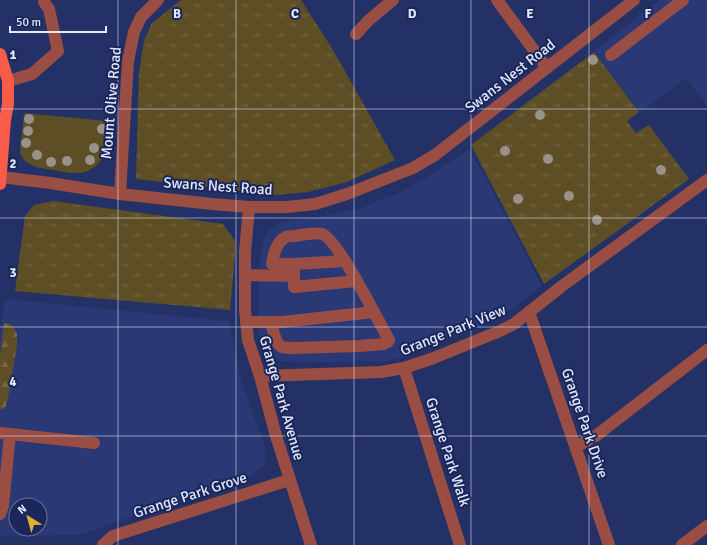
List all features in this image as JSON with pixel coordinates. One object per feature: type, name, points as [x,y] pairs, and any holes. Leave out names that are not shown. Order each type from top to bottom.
[{"type":"main road","points":[[0,54],[8,81],[8,104],[5,120],[0,180]]},
{"type":"main road","points":[[0,103],[5,120]]},
{"type":"street","name":"Mount Olive Road","points":[[120,194],[128,61],[134,32],[141,17],[158,0]]},
{"type":"street","points":[[356,34],[369,20],[394,0]]},
{"type":"street","points":[[497,0],[547,68]]},
{"type":"street","name":"Swans Nest Road","points":[[0,180],[50,183],[120,194],[249,207],[287,207],[315,204],[347,194],[413,168],[435,155],[634,0]]},
{"type":"street","points":[[611,55],[683,0]]},
{"type":"street","points":[[8,81],[32,74],[58,51],[49,9],[44,2]]},
{"type":"street","name":"Grange Park View","points":[[260,376],[381,372],[404,368],[431,359],[500,331],[514,324],[569,281],[707,180]]},
{"type":"street","name":"Grange Park Avenue","points":[[249,207],[245,275],[248,340],[260,376],[289,480],[311,545]]},
{"type":"street","points":[[271,322],[276,338],[282,347],[300,348],[384,344],[389,340],[345,261],[329,237],[321,233],[286,237],[280,242],[272,264],[294,270]]},
{"type":"street","points":[[245,275],[294,270],[345,261]]},
{"type":"street","points":[[294,270],[294,287],[356,281]]},
{"type":"street","points":[[246,322],[282,322],[374,312]]},
{"type":"street","name":"Grange Park Drive","points":[[529,312],[609,545]]},
{"type":"street","points":[[576,447],[597,435],[707,350]]},
{"type":"street","name":"Grange Park Walk","points":[[404,368],[460,545]]},
{"type":"street","points":[[0,514],[3,506],[5,433],[94,443]]},
{"type":"street","name":"Grange Park Grove","points":[[103,545],[113,536],[289,480]]},
{"type":"street","points":[[682,545],[707,526]]},
{"type":"shaded area","points":[[659,0],[707,0],[707,106],[686,78],[640,112],[594,51]]},
{"type":"shaded area","points":[[469,149],[542,286],[507,312],[479,327],[404,357],[385,361],[320,362],[280,361],[272,357],[265,350],[260,340],[258,325],[259,268],[264,238],[271,228],[284,221],[325,216],[361,208],[398,193],[421,181]]},
{"type":"shaded area","points":[[5,299],[229,321],[241,380],[265,447],[265,465],[250,476],[79,535],[48,535],[48,497],[8,497],[8,536],[0,536],[0,334]]},
{"type":"green space","points":[[181,0],[301,0],[333,50],[395,160],[347,182],[308,192],[276,195],[136,179],[139,73],[144,40],[152,23]]},
{"type":"green space","points":[[594,52],[639,112],[627,121],[636,133],[649,125],[689,179],[544,284],[471,145]]},
{"type":"green space","points":[[24,113],[107,121],[103,158],[96,166],[81,173],[70,173],[36,167],[26,162],[20,152]]},
{"type":"green space","points":[[53,201],[223,224],[235,241],[230,310],[15,291],[25,216],[34,205]]},
{"type":"green space","points":[[8,323],[13,326],[17,334],[17,345],[8,398],[5,408],[0,410],[0,356],[4,324]]}]
